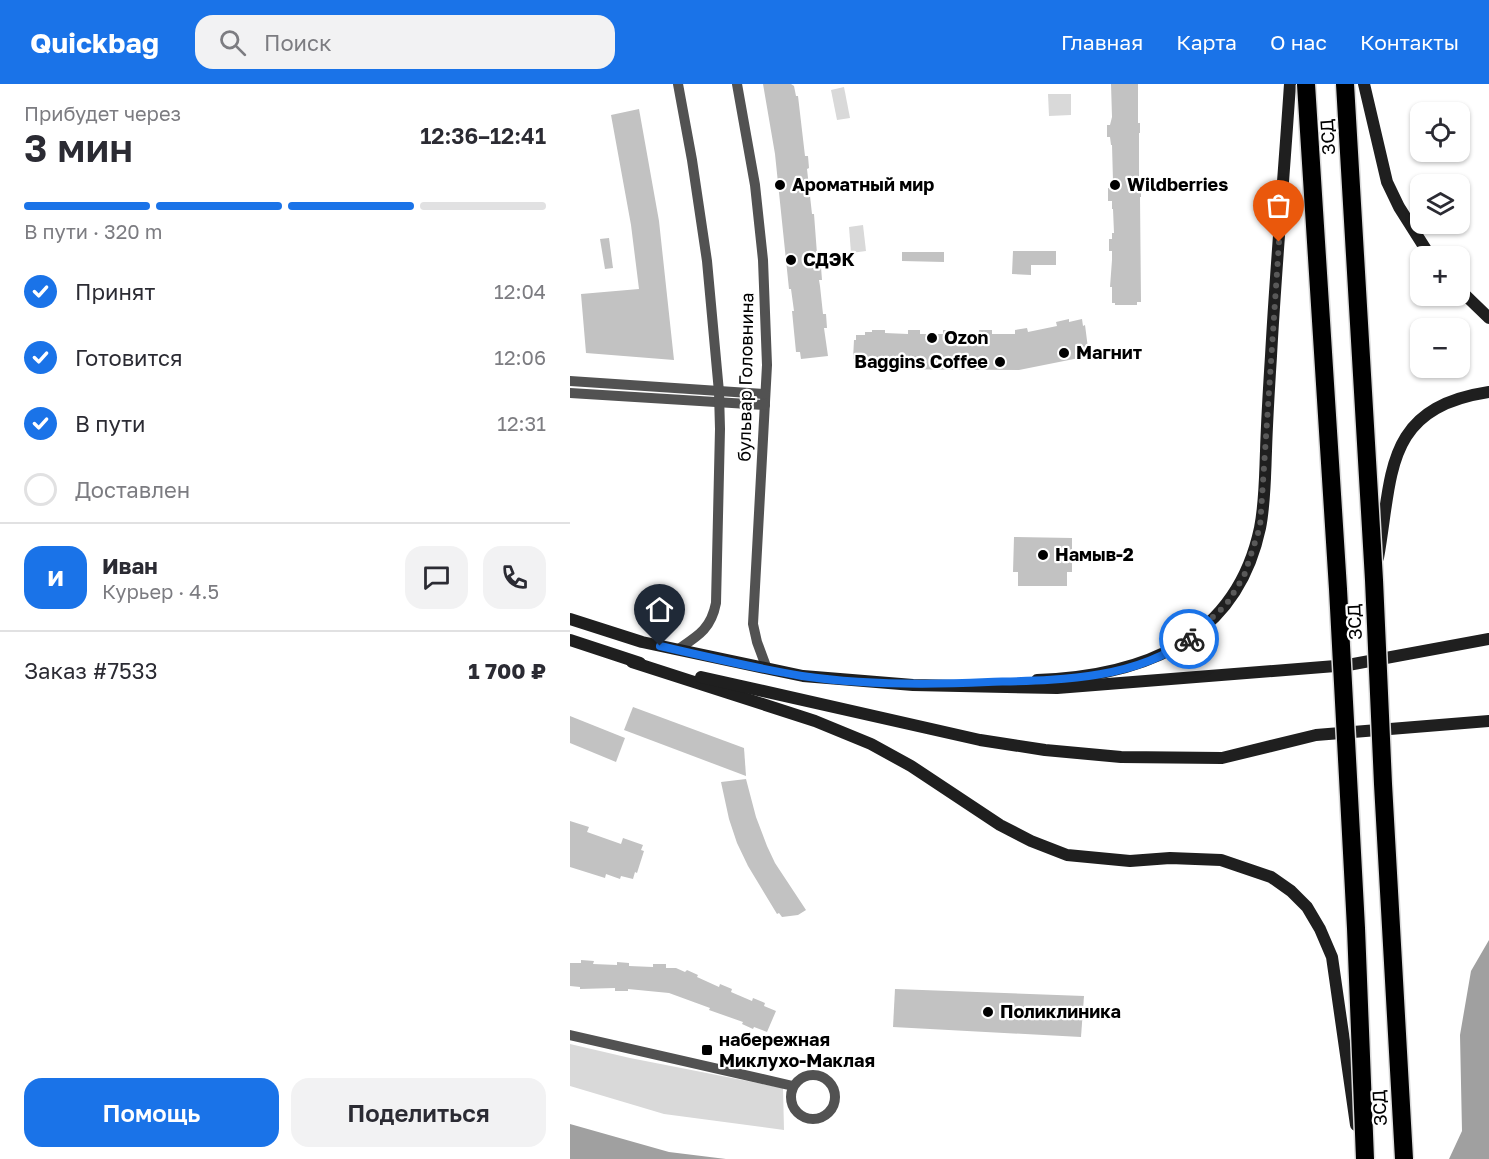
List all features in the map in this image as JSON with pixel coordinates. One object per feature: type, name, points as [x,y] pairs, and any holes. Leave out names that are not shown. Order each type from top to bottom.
[{"type":"highway","name":"ЗСД","points":[[1306,84],[1342,661],[1356,928],[1363,1159]]},
{"type":"highway","name":"ЗСД","points":[[1345,84],[1404,1159]]},
{"type":"main road","points":[[913,685],[1055,680],[1124,669],[1166,654],[1187,641],[1205,627],[1226,605],[1244,576],[1260,527],[1290,84]]},
{"type":"main road","points":[[1364,84],[1387,182],[1399,207],[1424,246]]},
{"type":"main road","points":[[1470,300],[1489,318]]},
{"type":"main road","points":[[1374,580],[1385,499],[1395,460],[1406,434],[1435,409],[1468,395],[1489,392]]},
{"type":"main road","points":[[570,619],[642,642],[803,676],[913,685],[1056,688],[1348,665],[1489,639]]},
{"type":"main road","points":[[570,640],[815,721],[871,744],[911,766],[1000,825],[1067,855],[1130,861],[1170,858],[1221,860],[1271,878],[1291,891],[1307,907],[1332,957],[1363,1159]]},
{"type":"main road","points":[[632,662],[980,740],[1121,757],[1222,758],[1317,735],[1489,721]]},
{"type":"street","name":"бульвар Головнина","points":[[677,650],[699,636],[711,621],[716,603],[720,398],[707,261],[678,84]]},
{"type":"street","name":"бульвар Головнина","points":[[737,84],[755,185],[762,250],[766,365],[753,624],[767,669]]},
{"type":"street","points":[[570,381],[720,398]]},
{"type":"street","points":[[570,393],[765,400]]},
{"type":"street","points":[[570,1035],[793,1086]]},
{"type":"street","points":[[810,1074],[824,1076],[836,1093],[834,1107],[829,1113],[817,1119],[803,1117],[797,1113],[791,1100],[793,1086],[803,1076],[810,1074]]},
{"type":"shaded area","points":[[844,87],[850,118],[837,120],[831,90]]},
{"type":"shaded area","points":[[1048,94],[1071,94],[1071,115],[1049,116]]},
{"type":"shaded area","points":[[863,225],[866,251],[851,253],[849,227]]},
{"type":"shaded area","points":[[1489,940],[1489,1159],[1449,1159],[1462,1131],[1460,1035],[1471,971]]},
{"type":"shaded area","points":[[570,1044],[783,1088],[784,1130],[664,1114],[570,1086]]},
{"type":"shaded area","points":[[570,1124],[669,1152],[726,1159],[570,1159]]},
{"type":"building","points":[[763,84],[791,84],[798,96],[805,156],[808,156],[809,168],[807,169],[812,214],[814,214],[818,267],[821,267],[822,280],[819,280],[823,314],[826,314],[827,328],[824,328],[828,356],[801,359],[800,352],[796,352],[792,311],[794,311],[791,289],[789,289],[775,154]]},
{"type":"building","points":[[1111,84],[1138,84],[1141,302],[1137,302],[1137,305],[1112,303],[1112,287],[1110,287],[1112,251],[1109,251],[1109,239],[1112,239],[1112,233],[1114,233],[1112,201],[1108,201],[1108,188],[1111,188],[1113,181],[1112,145],[1110,137],[1107,137],[1107,125],[1110,125],[1112,117]]},
{"type":"building","points":[[639,109],[659,221],[674,360],[586,353],[581,294],[639,289],[631,225],[611,115]]},
{"type":"building","points":[[609,238],[613,268],[605,269],[600,239]]},
{"type":"building","points":[[1013,251],[1056,251],[1056,265],[1031,265],[1031,275],[1012,274]]},
{"type":"building","points":[[902,252],[944,252],[944,262],[902,261]]},
{"type":"building","points":[[1069,319],[1069,322],[1082,319],[1083,326],[1085,325],[1089,356],[1019,370],[856,369],[856,359],[853,359],[856,335],[865,335],[865,332],[872,332],[872,330],[908,334],[908,330],[920,330],[920,334],[943,334],[943,330],[956,330],[956,334],[979,334],[979,330],[992,330],[992,334],[1015,334],[1015,330],[1027,328],[1028,332],[1057,326],[1056,322]]},
{"type":"building","name":"Намыв-2","points":[[1014,537],[1072,538],[1072,572],[1067,572],[1067,586],[1018,586],[1018,572],[1013,572]]},
{"type":"building","points":[[633,707],[744,748],[746,776],[624,730]]},
{"type":"building","points":[[570,716],[625,738],[616,762],[570,743]]},
{"type":"building","points":[[746,779],[756,817],[767,846],[775,863],[806,910],[798,915],[782,917],[779,913],[777,914],[737,843],[721,782]]},
{"type":"building","points":[[570,821],[589,827],[587,832],[621,844],[623,838],[643,845],[641,850],[644,851],[633,879],[621,876],[620,879],[606,874],[605,878],[570,867]]},
{"type":"building","points":[[581,960],[594,961],[593,964],[629,963],[629,966],[653,967],[653,964],[666,964],[666,968],[676,968],[685,972],[687,970],[719,987],[720,984],[732,989],[731,992],[752,1001],[753,998],[765,1003],[764,1006],[776,1011],[767,1032],[754,1027],[753,1029],[742,1024],[743,1022],[669,993],[628,989],[628,991],[615,991],[615,988],[580,989],[580,987],[570,986],[570,963],[581,963]]},
{"type":"building","name":"Поликлиника","points":[[895,989],[1084,996],[1081,1037],[893,1027]]},
{"type":"way so far","points":[[1189,639],[1205,627],[1226,605],[1244,576],[1260,527],[1265,485],[1267,418],[1279,242]]},
{"type":"place","name":"Ароматный мир","points":[[780,185]]},
{"type":"place","name":"Wildberries","points":[[1115,185]]},
{"type":"place","name":"СДЭК","points":[[791,260]]},
{"type":"place","name":"Ozon","points":[[932,338]]},
{"type":"place","name":"Магнит","points":[[1064,353]]},
{"type":"place","name":"Baggins Coffee","points":[[1000,362]]},
{"type":"place","name":"Намыв-2","points":[[1043,555]]},
{"type":"place","name":"Поликлиника","points":[[988,1012]]},
{"type":"place","name":"набережная Миклухо-Маклая","points":[[707,1050]]},
{"type":"route","points":[[660,646],[803,676],[913,685],[1055,680],[1091,675],[1124,669],[1166,654],[1189,639]]}]
